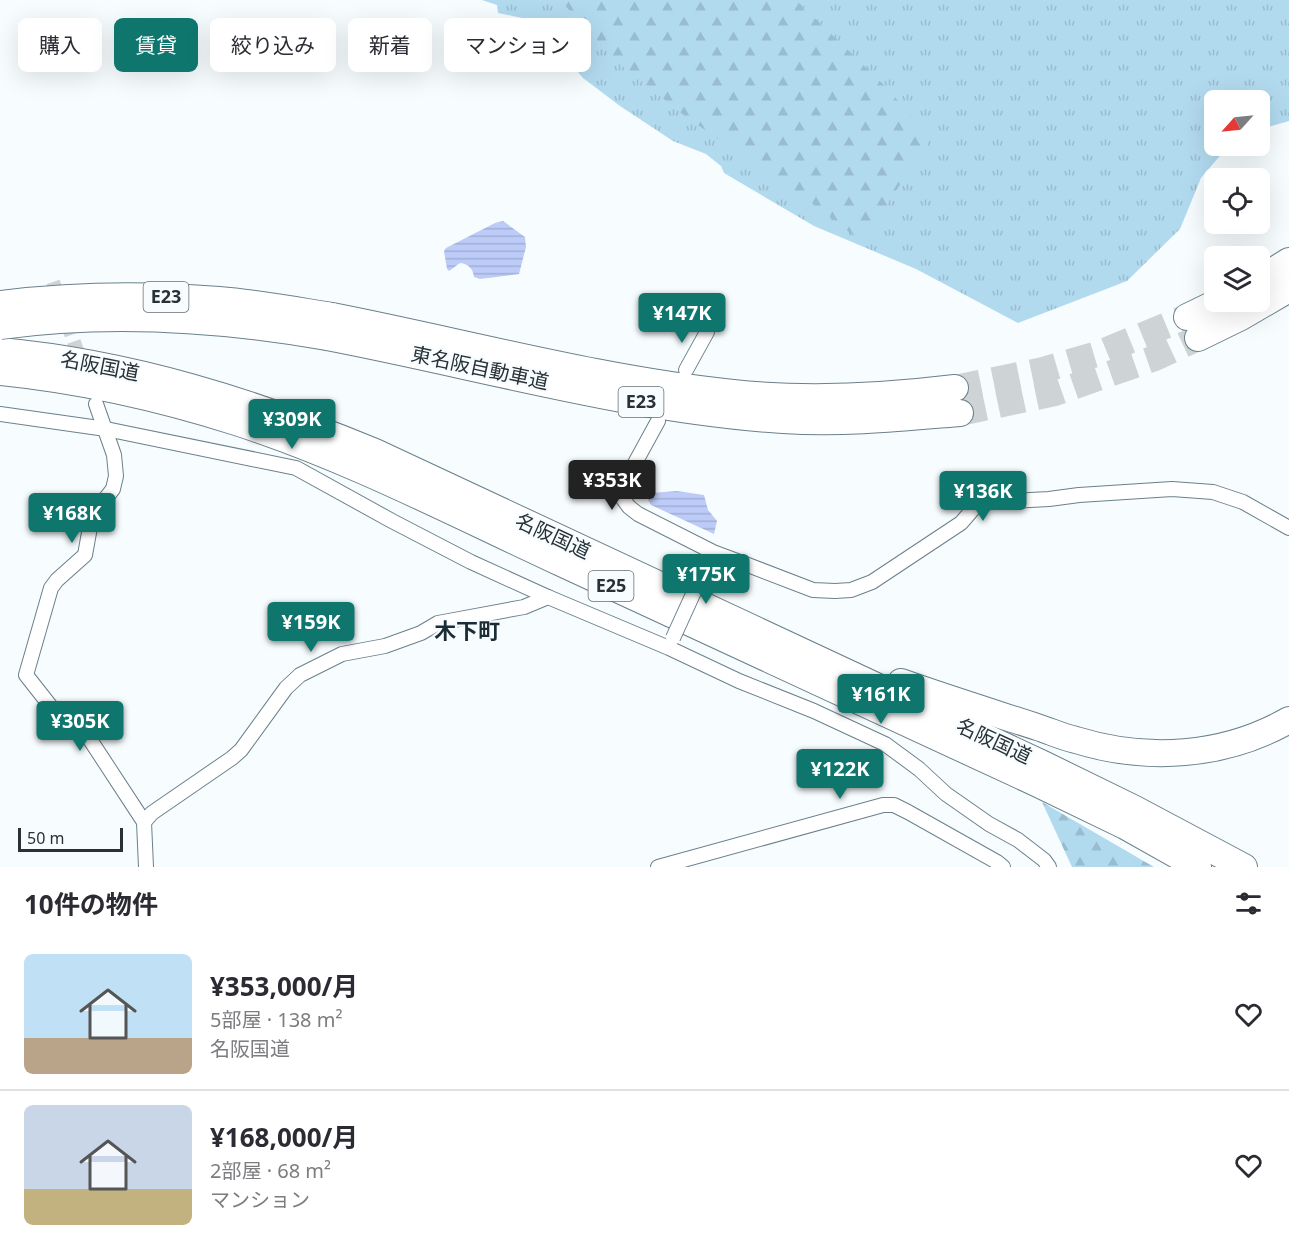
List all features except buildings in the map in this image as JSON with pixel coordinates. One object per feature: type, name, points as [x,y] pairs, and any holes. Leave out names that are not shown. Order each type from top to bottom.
[{"type":"highway","points":[[1270,273],[1289,261]]},
{"type":"highway","points":[[1270,300],[1289,289]]},
{"type":"highway","name":"東名阪自動車道","points":[[0,304],[98,296],[159,296],[220,300],[329,326],[733,393],[843,398],[897,395],[954,388]]},
{"type":"highway","points":[[1208,312],[1192,328],[1241,317],[1250,312]]},
{"type":"highway","name":"東名阪自動車道","points":[[0,326],[35,321],[95,318],[156,318],[329,326],[408,352],[617,398],[729,416],[842,421],[960,413]]},
{"type":"highway","name":"名阪国道","points":[[0,351],[64,358],[180,383],[310,425],[375,452],[1064,774],[1244,867]]},
{"type":"highway","name":"名阪国道","points":[[0,372],[57,379],[115,390],[237,422],[301,446],[375,477],[1036,783],[1125,826],[1198,867]]},
{"type":"highway","points":[[768,636],[1077,741],[1125,751],[1166,754],[1196,752],[1267,732],[1289,720]]},
{"type":"highway","points":[[1125,826],[1190,867]]},
{"type":"street","points":[[686,370],[707,332]]},
{"type":"street","points":[[96,404],[114,455],[116,476],[114,489],[92,516],[85,555],[57,579],[51,588],[26,675],[52,708],[89,738],[144,822],[146,867]]},
{"type":"street","points":[[0,414],[105,429],[296,468],[461,557],[548,597],[671,643],[739,681],[814,711],[885,744],[919,769],[946,794],[989,824],[1018,840],[1044,860],[1049,867]]},
{"type":"street","points":[[658,422],[623,486],[621,496],[629,507],[711,555],[813,590],[851,590],[872,582],[962,524],[974,508],[989,502],[1172,489],[1213,492],[1243,502],[1289,528]]},
{"type":"street","points":[[671,643],[711,555]]},
{"type":"street","points":[[144,822],[152,813],[241,750],[286,688],[300,675],[342,654],[385,646],[421,633],[438,623],[524,607],[548,597]]},
{"type":"street","points":[[658,867],[883,805],[894,805],[1003,867]]},
{"type":"green space","points":[[482,0],[1289,0],[1289,121],[1270,126],[1270,90],[1204,90],[1204,156],[1220,156],[1210,168],[1204,168],[1204,174],[1180,229],[1127,281],[1018,323],[916,269],[814,226],[724,173],[721,166],[706,154],[673,141],[620,106],[578,72],[591,72],[591,18],[522,18],[498,13],[497,5]]},
{"type":"green space","points":[[560,0],[796,0],[885,86],[931,138],[862,242],[803,196],[686,117],[614,59],[591,34],[591,18],[576,18]]},
{"type":"green space","points":[[1042,802],[1154,867],[1072,867]]},
{"type":"shaded area","points":[[503,221],[525,237],[526,247],[519,274],[480,279],[474,277],[470,267],[466,264],[460,263],[449,271],[447,269],[444,251],[446,248]]},
{"type":"shaded area","points":[[677,491],[704,495],[708,510],[717,521],[714,534],[651,505],[648,500],[653,493]]},
{"type":"tunnel","points":[[53,282],[82,365]]},
{"type":"tunnel","points":[[955,388],[1043,370],[1097,354],[1187,317]]},
{"type":"tunnel","points":[[960,413],[1055,393],[1155,358],[1198,338]]},
{"type":"district","name":"木下町","points":[[467,631]]}]
